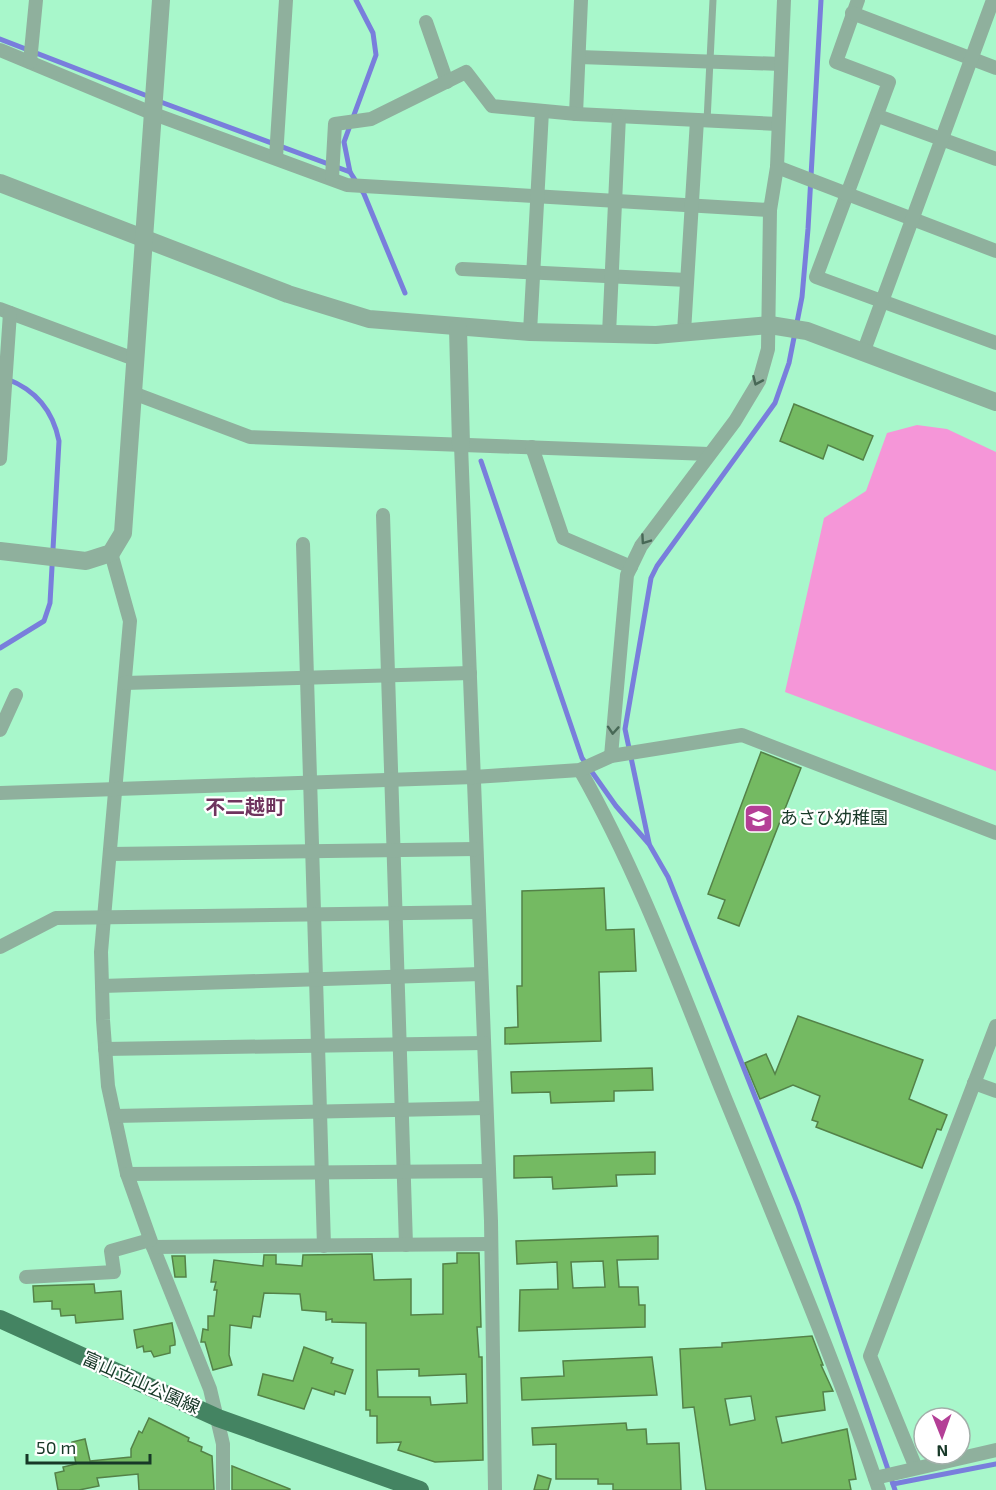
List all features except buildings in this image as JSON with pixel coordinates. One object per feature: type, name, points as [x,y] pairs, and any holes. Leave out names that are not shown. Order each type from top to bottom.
[{"type":"main road","name":"富山立山公園線","points":[[0,1319],[218,1418],[420,1490]]},
{"type":"street","points":[[30,62],[36,0]]},
{"type":"street","points":[[0,551],[86,561],[111,553],[123,533],[161,0]]},
{"type":"street","points":[[276,157],[286,0]]},
{"type":"street","points":[[576,114],[581,0]]},
{"type":"street","points":[[611,756],[617,666],[627,574],[641,546],[735,421],[759,381],[768,349],[770,210],[777,167],[784,0]]},
{"type":"street","points":[[863,353],[940,138],[993,0]]},
{"type":"street","points":[[996,68],[855,7],[836,62],[889,82],[816,277],[996,343]]},
{"type":"street","points":[[426,22],[447,82]]},
{"type":"street","points":[[0,50],[154,114],[347,184],[770,210]]},
{"type":"street","points":[[579,57],[781,64]]},
{"type":"street","points":[[332,178],[335,124],[370,119],[466,72],[492,106],[576,114],[778,124]]},
{"type":"street","points":[[530,332],[542,111]]},
{"type":"street","points":[[609,334],[619,116]]},
{"type":"street","points":[[878,116],[996,159]]},
{"type":"street","points":[[684,332],[691,205],[702,120]]},
{"type":"street","points":[[777,167],[996,252]]},
{"type":"street","points":[[0,183],[288,294],[369,318],[458,328],[609,334],[684,332],[770,325],[807,331],[996,400]]},
{"type":"street","points":[[462,269],[687,280]]},
{"type":"street","points":[[0,459],[6,367],[5,311],[137,360]]},
{"type":"street","points":[[458,328],[489,1171],[495,1490]]},
{"type":"street","points":[[133,393],[250,437],[708,454]]},
{"type":"street","points":[[532,447],[563,538],[631,567]]},
{"type":"street","points":[[383,515],[406,1245]]},
{"type":"street","points":[[303,544],[324,1246]]},
{"type":"street","points":[[111,553],[130,621],[104,919],[102,986],[105,1050],[127,1174],[152,1244],[210,1389],[218,1418],[223,1444],[223,1490]]},
{"type":"street","points":[[125,683],[470,673]]},
{"type":"street","points":[[0,730],[16,695]]},
{"type":"street","points":[[0,793],[474,777],[580,770],[611,756],[742,735],[996,832]]},
{"type":"street","points":[[580,770],[609,821],[659,936],[806,1296],[877,1484],[916,1468],[996,1450]]},
{"type":"street","points":[[110,854],[476,849]]},
{"type":"street","points":[[0,947],[56,918],[479,912]]},
{"type":"street","points":[[102,986],[481,974]]},
{"type":"street","points":[[916,1468],[870,1356],[996,1026]]},
{"type":"street","points":[[105,1050],[484,1043]]},
{"type":"street","points":[[974,1083],[996,1091]]},
{"type":"street","points":[[115,1116],[486,1108]]},
{"type":"street","points":[[127,1174],[489,1171]]},
{"type":"street","points":[[26,1277],[114,1272],[111,1251],[152,1244],[324,1246],[490,1244]]},
{"type":"lane","points":[[702,120],[710,62],[713,0]]},
{"type":"shaded area","points":[[917,425],[947,429],[996,452],[996,771],[785,692],[824,518],[866,491],[887,433]]},
{"type":"waterway","points":[[350,172],[344,142],[376,55],[373,33],[356,0]]},
{"type":"waterway","points":[[649,843],[625,729],[651,578],[657,566],[775,403],[789,363],[802,297],[808,229],[821,0]]},
{"type":"waterway","points":[[0,39],[150,97]]},
{"type":"waterway","points":[[158,101],[350,172],[364,194],[405,293]]},
{"type":"waterway","points":[[0,648],[44,621],[50,603],[59,441],[48,411],[42,403],[27,389],[7,379]]},
{"type":"waterway","points":[[481,461],[582,758],[616,806],[649,844],[668,877],[798,1205],[895,1490]]},
{"type":"waterway","points":[[893,1484],[996,1464]]},
{"type":"place","name":"あさひ幼稚園","points":[[759,818]]},
{"type":"district","name":"不二越町","points":[[245,807]]}]
